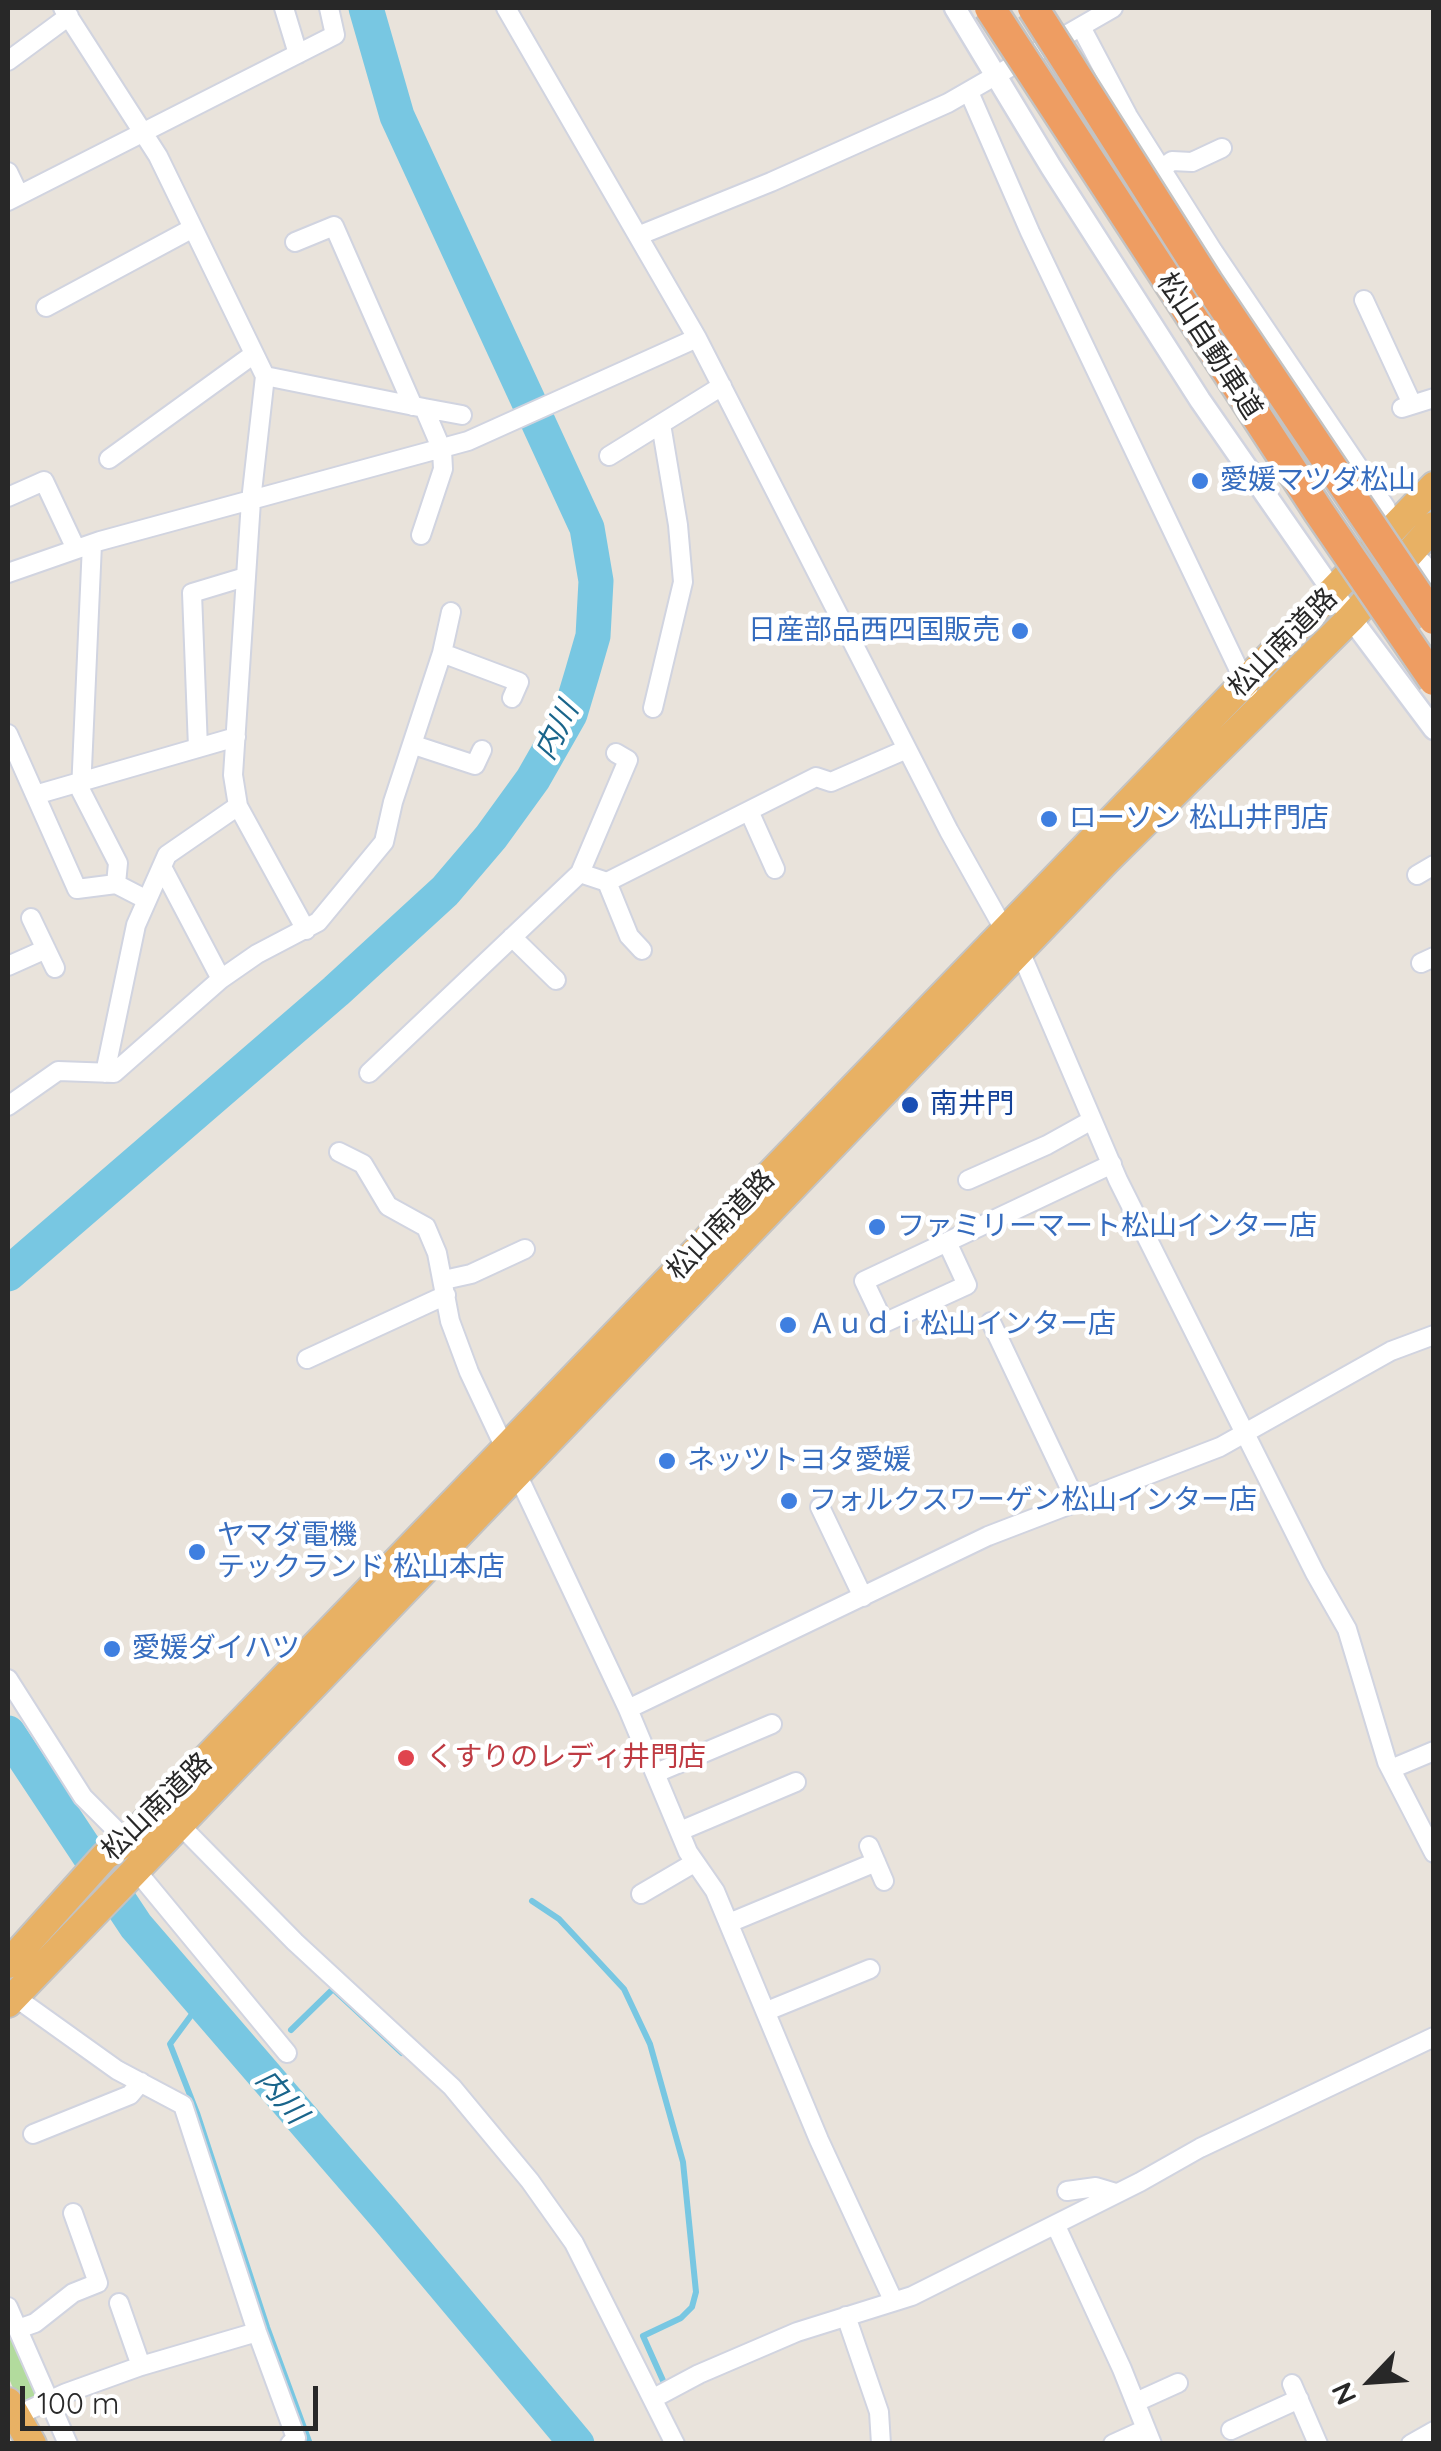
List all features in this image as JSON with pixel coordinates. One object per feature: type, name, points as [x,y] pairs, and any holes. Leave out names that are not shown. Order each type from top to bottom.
[{"type":"highway","name":"松山自動車道","points":[[990,8],[1318,512],[1434,680]]},
{"type":"highway","name":"松山自動車道","points":[[1032,8],[1208,282],[1434,619]]},
{"type":"highway","name":"松山南道路","points":[[11,2000],[78,1910],[122,1862],[518,1476],[1012,941],[1244,681],[1434,486]]},
{"type":"highway","name":"松山南道路","points":[[169,1814],[505,1449],[1012,941],[1106,861],[1260,712],[1434,526]]},
{"type":"highway","name":"松山南道路","points":[[8,1964],[78,1910]]},
{"type":"highway","points":[[12,2409],[32,2444]]},
{"type":"street","points":[[284,8],[298,54]]},
{"type":"street","points":[[8,172],[14,198],[144,134],[334,35],[329,8]]},
{"type":"street","points":[[506,8],[697,338],[1012,941],[1112,1164],[1244,1433],[1347,1629],[1391,1769],[1434,1853]]},
{"type":"street","points":[[955,8],[1200,400],[1351,618],[1434,729]]},
{"type":"street","points":[[640,236],[771,182],[969,92],[1113,8]]},
{"type":"street","points":[[8,61],[66,12],[144,134],[265,376],[250,502],[233,775],[238,806],[306,930]]},
{"type":"street","points":[[1081,27],[1128,116],[1386,508]]},
{"type":"street","points":[[969,92],[1030,232],[1260,712]]},
{"type":"street","points":[[1161,168],[1172,161],[1192,162],[1222,148]]},
{"type":"street","points":[[295,242],[334,226],[442,450],[443,470],[421,535]]},
{"type":"street","points":[[72,318],[54,303],[106,265],[193,228]]},
{"type":"street","points":[[1364,300],[1406,406],[1434,398]]},
{"type":"street","points":[[8,572],[84,546],[442,450],[697,338]]},
{"type":"street","points":[[109,459],[254,354]]},
{"type":"street","points":[[265,376],[462,416]]},
{"type":"street","points":[[610,456],[722,386]]},
{"type":"street","points":[[653,708],[683,582],[678,524],[661,424]]},
{"type":"street","points":[[8,497],[44,480],[84,546],[82,791],[118,863],[116,884]]},
{"type":"street","points":[[1422,562],[1434,578]]},
{"type":"street","points":[[198,748],[192,593],[245,577]]},
{"type":"street","points":[[8,1106],[58,1071],[114,1074],[221,979],[257,954],[318,922],[384,842],[451,612]]},
{"type":"street","points":[[442,653],[519,682],[512,698]]},
{"type":"street","points":[[8,734],[76,888],[116,884],[146,900]]},
{"type":"street","points":[[35,795],[236,737]]},
{"type":"street","points":[[414,745],[475,765],[482,750]]},
{"type":"street","points":[[580,873],[607,882],[816,778],[831,782],[908,748]]},
{"type":"street","points":[[369,1073],[580,873],[628,760],[616,753]]},
{"type":"street","points":[[105,1073],[136,926],[162,866],[168,855],[238,806]]},
{"type":"street","points":[[749,811],[775,869]]},
{"type":"street","points":[[1416,875],[1434,865]]},
{"type":"street","points":[[162,866],[221,979]]},
{"type":"street","points":[[607,882],[629,936],[642,950]]},
{"type":"street","points":[[31,918],[55,968]]},
{"type":"street","points":[[512,937],[556,980]]},
{"type":"street","points":[[8,966],[46,949]]},
{"type":"street","points":[[968,1180],[1048,1145],[1092,1120]]},
{"type":"street","points":[[339,1152],[363,1164],[388,1206],[426,1227],[445,1288],[450,1320],[469,1372],[628,1709],[694,1863],[715,1892],[892,2300]]},
{"type":"street","points":[[947,1242],[967,1285],[884,1323],[864,1281],[1112,1164]]},
{"type":"street","points":[[307,1359],[524,1249]]},
{"type":"street","points":[[990,1322],[1076,1501]]},
{"type":"street","points":[[628,1709],[988,1536],[1192,1459],[1391,1351],[1434,1336]]},
{"type":"street","points":[[820,1508],[863,1598]]},
{"type":"street","points":[[8,1679],[122,1862],[287,2053]]},
{"type":"street","points":[[656,1773],[772,1724]]},
{"type":"street","points":[[1391,1769],[1434,1751]]},
{"type":"street","points":[[680,1832],[796,1782]]},
{"type":"street","points":[[169,1814],[295,1942],[452,2088],[483,2122],[574,2242],[675,2444]]},
{"type":"street","points":[[729,1923],[873,1854],[884,1881]]},
{"type":"street","points":[[641,1894],[694,1863]]},
{"type":"street","points":[[766,2011],[870,1969]]},
{"type":"street","points":[[11,2000],[117,2070],[183,2104],[296,2438],[290,2444]]},
{"type":"street","points":[[1113,2444],[1149,2436],[1056,2226],[1058,2220],[1434,2037]]},
{"type":"street","points":[[33,2134],[130,2095],[141,2082]]},
{"type":"street","points":[[1066,2191],[1096,2187],[1116,2193]]},
{"type":"street","points":[[18,2329],[35,2323],[73,2293],[98,2284],[73,2213]]},
{"type":"street","points":[[654,2398],[765,2345],[912,2296],[1056,2226]]},
{"type":"street","points":[[119,2303],[142,2366]]},
{"type":"street","points":[[8,2307],[68,2444]]},
{"type":"street","points":[[846,2316],[878,2412],[881,2444]]},
{"type":"street","points":[[12,2409],[50,2402],[142,2366],[257,2332]]},
{"type":"street","points":[[1136,2402],[1178,2383]]},
{"type":"street","points":[[1230,2430],[1296,2391],[1318,2444]]},
{"type":"street","points":[[1411,2444],[1434,2431]]},
{"type":"green space","points":[[12,2337],[37,2395],[29,2401],[18,2400],[8,2376],[8,2338]]},
{"type":"waterway","name":"内川","points":[[8,1274],[336,991],[445,891],[533,779],[570,714],[593,636],[596,581],[587,528],[397,116],[366,8]]},
{"type":"waterway","name":"内川","points":[[8,1733],[136,1926],[577,2444]]},
{"type":"waterway","points":[[532,1901],[559,1919],[624,1989],[650,2044],[683,2162],[696,2292],[692,2307],[681,2318],[643,2336],[665,2385]]},
{"type":"waterway","points":[[291,2030],[333,1989],[402,2053]]},
{"type":"waterway","points":[[201,2002],[170,2044],[310,2444]]},
{"type":"place","name":"愛媛マツダ松山","points":[[1200,481]]},
{"type":"place","name":"日産部品西四国販売","points":[[1020,631]]},
{"type":"place","name":"ローソン 松山井門店","points":[[1049,819]]},
{"type":"place","name":"南井門","points":[[910,1105]]},
{"type":"place","name":"ファミリーマート松山インター店","points":[[877,1227]]},
{"type":"place","name":"Ａｕｄｉ松山インター店","points":[[788,1325]]},
{"type":"place","name":"ネッツトヨタ愛媛","points":[[667,1461]]},
{"type":"place","name":"フォルクスワーゲン松山インター店","points":[[789,1501]]},
{"type":"place","name":"ヤマダ電機 テックランド 松山本店","points":[[197,1552]]},
{"type":"place","name":"愛媛ダイハツ","points":[[112,1649]]},
{"type":"place","name":"くすりのレディ井門店","points":[[406,1758]]}]
